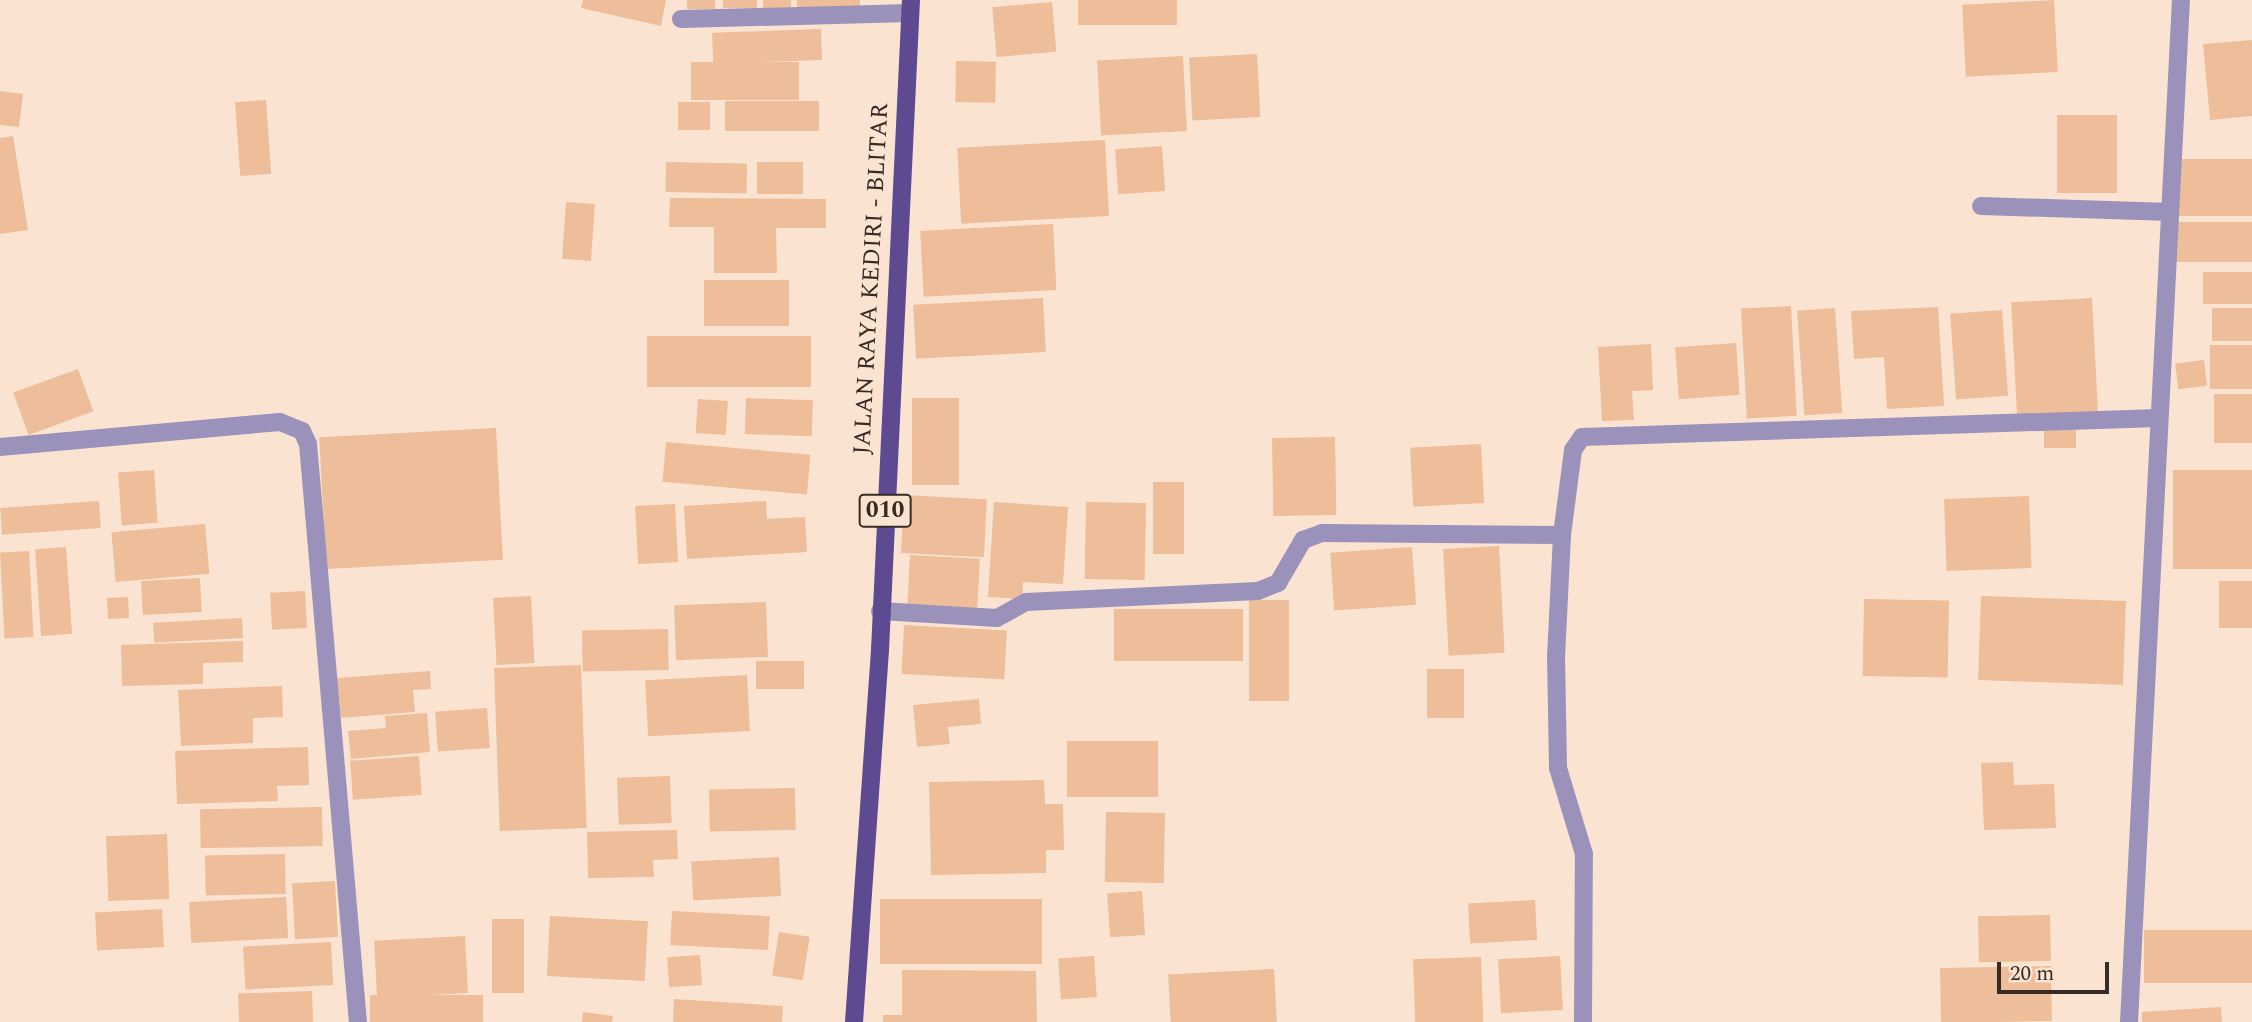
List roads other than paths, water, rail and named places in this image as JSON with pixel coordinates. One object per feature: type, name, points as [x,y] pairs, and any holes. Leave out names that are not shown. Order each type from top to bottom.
[{"type":"main road","name":"JALAN RAYA KEDIRI - BLITAR","points":[[854,1022],[880,611],[910,7]]},
{"type":"street","points":[[2129,1022],[2180,0]]},
{"type":"street","points":[[681,19],[910,7]]},
{"type":"street","points":[[1980,206],[2170,212]]},
{"type":"street","points":[[1583,1022],[1584,854],[1558,768],[1556,658],[1562,535],[1573,450],[1582,437],[1600,433],[2159,418]]},
{"type":"street","points":[[0,447],[280,422],[302,431],[308,444],[358,1022]]},
{"type":"street","points":[[880,611],[997,618],[1026,603],[1258,591],[1278,583],[1303,540],[1322,533],[1562,535]]}]
